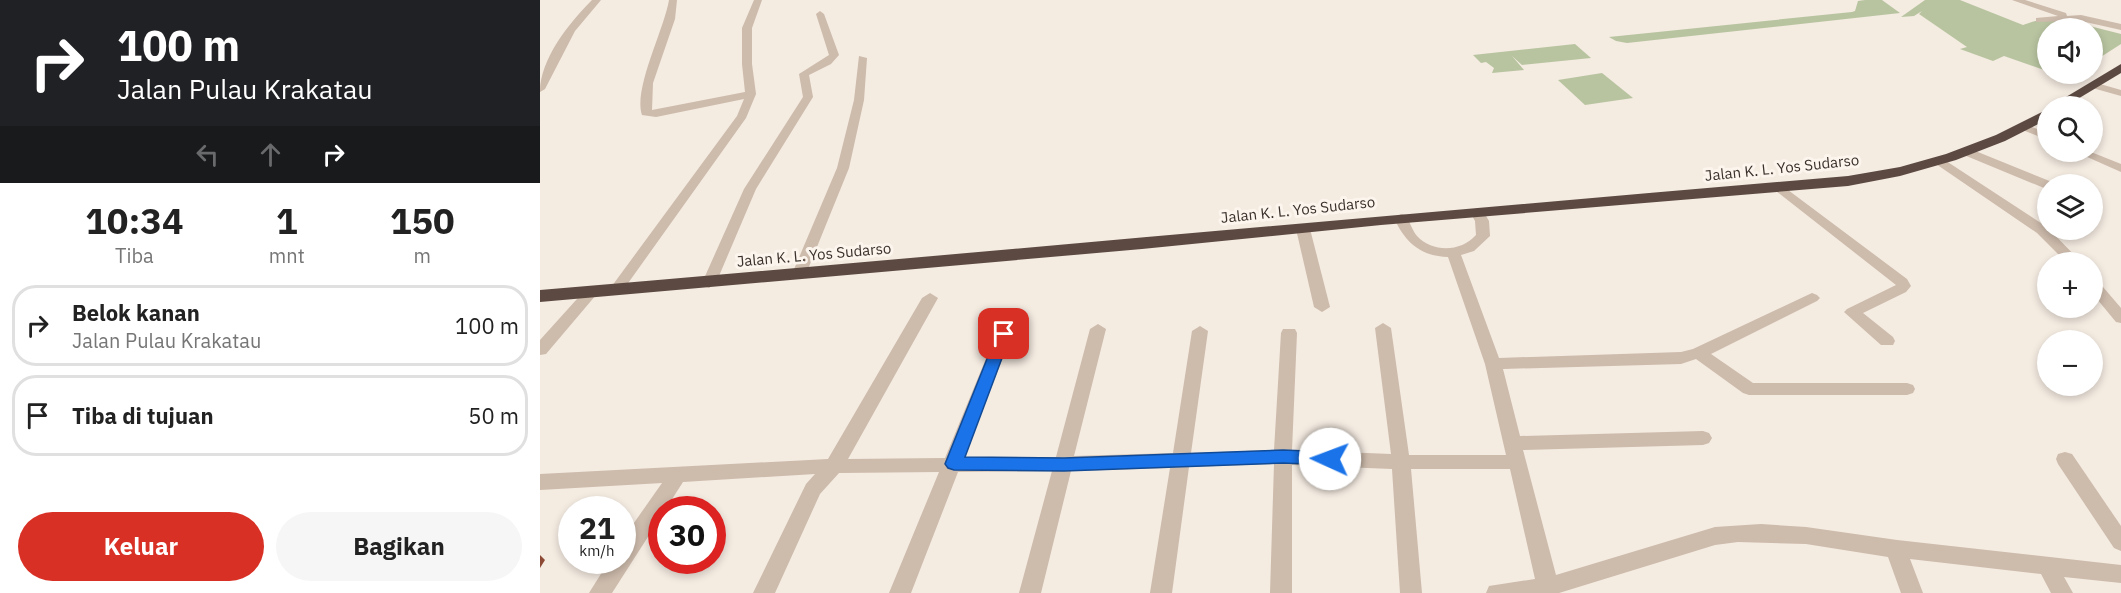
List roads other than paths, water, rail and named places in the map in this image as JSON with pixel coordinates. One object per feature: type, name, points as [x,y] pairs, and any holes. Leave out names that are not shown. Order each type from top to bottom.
[{"type":"highway","points":[[2075,96],[2121,68]]},
{"type":"highway","name":"Jalan K. L. Yos Sudarso","points":[[540,296],[709,283],[1401,218],[1780,188],[1866,178],[1940,161],[1968,152],[2037,119]]},
{"type":"street","points":[[540,89],[574,25],[597,0]]},
{"type":"street","points":[[673,0],[670,19],[648,82],[646,113],[656,114],[751,94]]},
{"type":"street","points":[[616,290],[742,116],[751,94],[747,64],[747,28],[758,0]]},
{"type":"street","points":[[2016,0],[2071,18]]},
{"type":"street","points":[[709,283],[750,189],[808,97],[804,74],[827,62],[834,55],[820,14]]},
{"type":"street","points":[[2103,24],[2121,27]]},
{"type":"street","points":[[800,274],[843,168],[859,100],[862,58]]},
{"type":"street","points":[[2093,85],[2121,93]]},
{"type":"street","points":[[2024,127],[2037,132]]},
{"type":"street","points":[[1968,152],[2037,180]]},
{"type":"street","points":[[1940,161],[2042,230],[2064,252]]},
{"type":"street","points":[[2103,161],[2121,168]]},
{"type":"street","points":[[1780,188],[1902,282],[1904,286],[1901,289],[1852,312],[1887,341]]},
{"type":"street","points":[[1401,218],[1409,235],[1417,243],[1431,250],[1453,252],[1468,250],[1477,245],[1483,236],[1482,221],[1478,212]]},
{"type":"street","points":[[1303,229],[1322,308]]},
{"type":"street","points":[[1453,252],[1493,364],[1548,587]]},
{"type":"street","points":[[540,350],[591,292]]},
{"type":"street","points":[[2103,295],[2118,311]]},
{"type":"street","points":[[764,593],[813,489],[834,466],[930,298]]},
{"type":"street","points":[[1493,364],[1681,358],[1699,353],[1812,298]]},
{"type":"street","points":[[1383,328],[1401,462],[1411,593]]},
{"type":"street","points":[[1030,593],[1098,329]]},
{"type":"street","points":[[1161,593],[1200,331]]},
{"type":"street","points":[[1281,593],[1283,457],[1289,333]]},
{"type":"street","points":[[900,593],[954,464],[1004,334]]},
{"type":"street","points":[[1699,353],[1749,389],[1907,389]]},
{"type":"street","points":[[1512,443],[1703,438]]},
{"type":"street","points":[[540,482],[834,466],[1064,464],[1283,457],[1401,462],[1517,462]]},
{"type":"street","points":[[2065,459],[2121,542]]},
{"type":"street","points":[[636,538],[678,474]]},
{"type":"street","points":[[1497,593],[1548,587],[1715,536],[1772,531],[1896,549],[2121,574]]},
{"type":"street","points":[[1896,549],[1912,593]]},
{"type":"street","points":[[2048,567],[2062,593]]},
{"type":"street","points":[[600,593],[613,574]]}]
